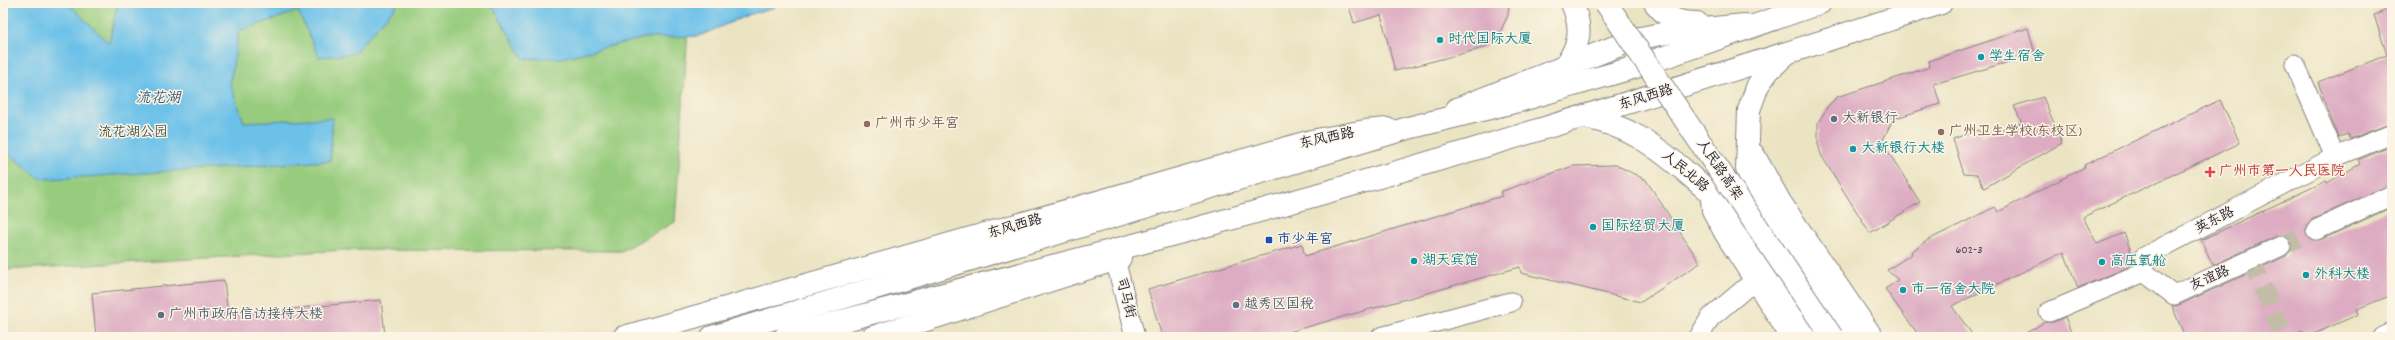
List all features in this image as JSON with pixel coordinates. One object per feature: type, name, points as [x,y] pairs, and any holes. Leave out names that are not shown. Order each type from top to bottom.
[{"type":"main road","points":[[1565,67],[1575,50],[1579,34],[1577,16],[1572,3]]},
{"type":"main road","name":"人民路高架","points":[[1606,3],[1832,337]]},
{"type":"main road","points":[[1654,3],[1666,16],[1677,22],[1758,24]]},
{"type":"main road","name":"东风西路","points":[[712,337],[1408,128],[1561,89],[1639,66],[1820,3]]},
{"type":"main road","name":"东风西路","points":[[785,337],[916,300],[1210,224],[1585,117],[1786,54],[1941,3]]},
{"type":"main road","points":[[1408,128],[1635,39],[1672,32],[1758,24]]},
{"type":"main road","points":[[1786,54],[1768,71],[1758,85],[1749,110],[1747,169],[1758,196],[1779,234],[1849,337]]},
{"type":"main road","name":"人民北路","points":[[1585,117],[1611,122],[1641,136],[1669,157],[1711,193],[1728,210],[1746,234],[1816,337]]},
{"type":"main road","name":"东风西路","points":[[624,337],[1311,141],[1365,131],[1408,128]]},
{"type":"main road","points":[[1747,143],[1780,202],[1872,337]]},
{"type":"main road","points":[[1747,169],[1711,193],[1713,210],[1755,280],[1792,337]]},
{"type":"main road","name":"东风西路","points":[[873,337],[1115,259],[1210,224]]},
{"type":"street","points":[[2295,64],[2335,157]]},
{"type":"street","name":"英东路","points":[[2144,272],[2144,257],[2335,157],[2392,134]]},
{"type":"street","points":[[2316,230],[2392,195]]},
{"type":"street","name":"友谊路","points":[[2144,272],[2174,296],[2281,246]]},
{"type":"street","name":"司马街","points":[[1115,259],[1135,337]]},
{"type":"street","points":[[2049,312],[2144,272]]},
{"type":"street","points":[[1699,337],[1710,318],[1755,280]]},
{"type":"street","points":[[1381,337],[1511,302]]},
{"type":"street","points":[[2383,337],[2392,333]]},
{"type":"green space","name":"流花湖公园","points":[[3,3],[779,3],[773,8],[688,29],[675,222],[621,251],[345,250],[3,270]]},
{"type":"water","name":"流花湖","points":[[3,3],[72,3],[73,8],[109,43],[118,3],[399,3],[353,54],[319,57],[298,11],[239,31],[230,83],[244,122],[333,118],[330,161],[51,179],[39,178],[3,149]]},
{"type":"water","points":[[490,3],[779,3],[773,8],[748,15],[699,36],[644,38],[562,58],[524,59]]},
{"type":"building","name":"时代国际大厦","points":[[1348,3],[1509,3],[1508,15],[1500,32],[1484,48],[1395,71],[1381,15],[1354,23]]},
{"type":"building","points":[[2392,8],[2392,123],[2350,139],[2348,134],[2338,137],[2318,82],[2387,55],[2374,15]]},
{"type":"building","name":"大新银行大楼","points":[[2028,28],[2035,54],[1934,84],[1940,104],[1893,119],[1882,142],[1920,202],[1870,233],[1821,155],[1818,143],[1818,123],[1828,106],[1837,97],[1930,67],[1929,61]]},
{"type":"building","points":[[2043,97],[2062,143],[1984,188],[1977,175],[1964,174],[1953,139],[1978,130],[1982,136],[2022,123],[2014,106]]},
{"type":"building","points":[[2220,100],[2240,143],[2083,217],[2097,244],[2124,233],[2133,256],[2128,258],[2131,266],[2078,288],[2064,252],[1952,306],[1974,337],[1920,337],[1885,289],[1898,280],[1887,270],[1912,254],[1911,252],[1928,240],[1995,207],[1998,212],[2085,167],[2084,165]]},
{"type":"building","points":[[2392,146],[2392,184],[2311,220],[2305,229],[2310,239],[2320,240],[2392,207],[2392,295],[2357,309],[2359,314],[2307,337],[2303,331],[2288,337],[2185,337],[2172,306],[2179,305],[2286,256],[2292,247],[2287,237],[2277,236],[2213,265],[2201,240],[2326,181],[2327,183],[2360,164],[2358,160]]},
{"type":"building","points":[[1616,165],[1646,180],[1700,263],[1641,302],[1521,273],[1520,267],[1271,337],[1162,337],[1148,289],[1302,244],[1305,256],[1502,196],[1500,192],[1573,166]]},
{"type":"building","points":[[224,280],[228,315],[381,300],[385,335],[361,337],[96,337],[92,293]]},
{"type":"building","points":[[2065,317],[2073,337],[2019,337],[2045,322],[2053,322]]},
{"type":"tunnel","points":[[2281,246],[2316,230]]},
{"type":"tunnel","points":[[2251,260],[2284,337]]},
{"type":"place","name":"时代国际大厦","points":[[1440,40]]},
{"type":"place","name":"学生宿舍","points":[[1981,57]]},
{"type":"place","name":"大新银行","points":[[1834,119]]},
{"type":"place","name":"广州市少年宫","points":[[867,124]]},
{"type":"place","name":"广州卫生学校(东校区)","points":[[1941,132]]},
{"type":"place","name":"大新银行大楼","points":[[1853,149]]},
{"type":"place","name":"广州市第一人民医院","points":[[2210,172]]},
{"type":"place","name":"国际经贸大厦","points":[[1593,227]]},
{"type":"place","name":"市少年宫","points":[[1269,240]]},
{"type":"place","name":"湖天宾馆","points":[[1414,261]]},
{"type":"place","name":"高压氧舱","points":[[2102,262]]},
{"type":"place","name":"外科大楼","points":[[2306,275]]},
{"type":"place","name":"市一宿舍大院","points":[[1903,290]]},
{"type":"place","name":"越秀区国税","points":[[1236,305]]},
{"type":"place","name":"广州市政府信访接待大楼","points":[[161,315]]}]
